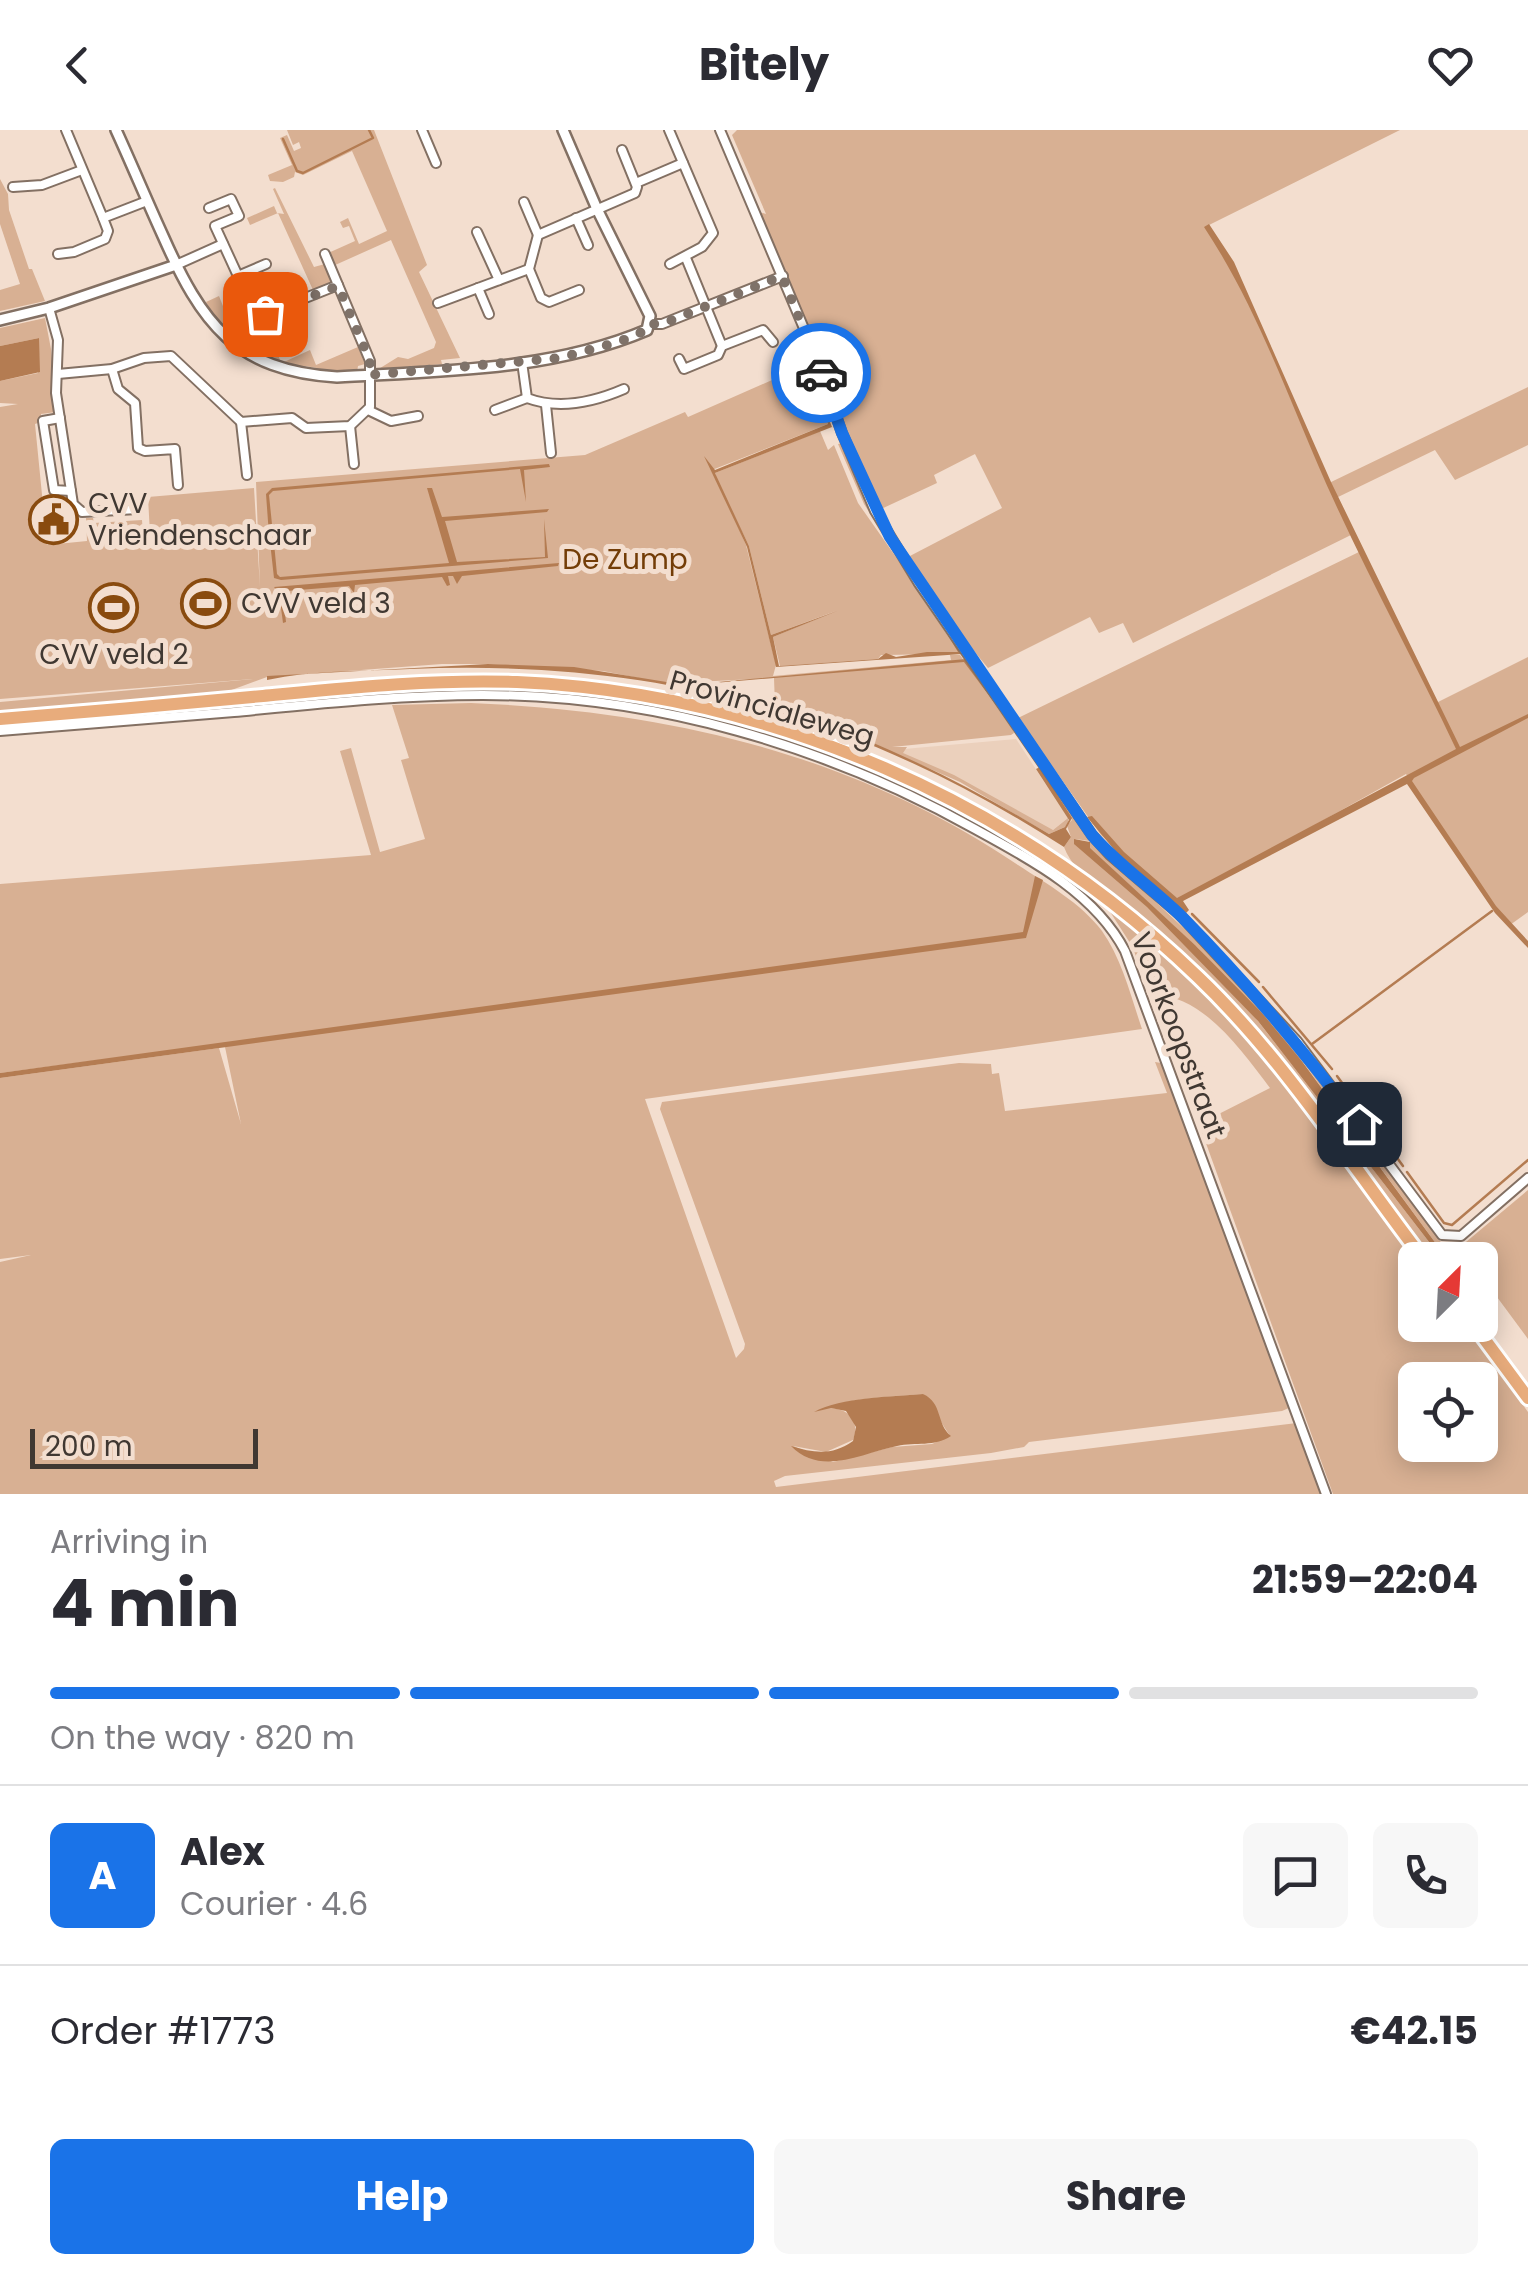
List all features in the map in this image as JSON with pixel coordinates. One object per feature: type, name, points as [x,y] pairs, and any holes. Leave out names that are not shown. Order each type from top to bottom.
[{"type":"highway","name":"Provincialeweg","points":[[0,718],[387,684],[504,682],[594,689],[675,704],[846,751],[952,799],[1018,837],[1133,918],[1200,978],[1252,1034],[1410,1242]]},
{"type":"highway","points":[[1487,1342],[1528,1398]]},
{"type":"street","points":[[58,254],[105,239],[108,231],[66,130]]},
{"type":"street","points":[[116,130],[176,264],[205,316],[246,352],[268,363],[303,374],[337,377],[584,353],[647,330],[650,316],[596,209],[563,130]]},
{"type":"street","points":[[422,130],[436,163]]},
{"type":"street","points":[[669,130],[713,233],[702,247],[670,264]]},
{"type":"street","points":[[650,324],[662,324],[782,276],[720,130]]},
{"type":"street","points":[[538,235],[635,193],[636,183],[622,150]]},
{"type":"street","points":[[636,183],[683,162]]},
{"type":"street","points":[[13,187],[50,183],[82,170]]},
{"type":"street","points":[[210,208],[231,199],[238,216],[215,226],[238,276],[266,264]]},
{"type":"street","points":[[104,218],[147,200]]},
{"type":"street","points":[[524,202],[538,235],[529,270],[541,298],[549,302],[580,290]]},
{"type":"street","points":[[576,218],[588,245]]},
{"type":"street","points":[[477,232],[499,280]]},
{"type":"street","points":[[0,320],[49,308],[223,244]]},
{"type":"street","points":[[241,422],[292,418],[306,428],[350,426],[368,410],[370,361],[325,254]]},
{"type":"street","points":[[686,258],[722,346]]},
{"type":"street","points":[[438,303],[529,270]]},
{"type":"street","name":"Voorkoopstraat","points":[[782,276],[875,511],[918,582],[1092,835],[1179,914],[1285,1028],[1442,1235],[1460,1236],[1528,1178]]},
{"type":"street","points":[[265,314],[338,286]]},
{"type":"street","points":[[478,288],[488,314]]},
{"type":"street","points":[[49,308],[57,334],[56,393],[73,504],[82,512],[138,509]]},
{"type":"street","points":[[679,359],[684,369],[765,327],[774,342]]},
{"type":"street","points":[[58,374],[112,369],[144,358],[170,356],[241,422],[247,476]]},
{"type":"street","points":[[522,362],[527,398]]},
{"type":"street","points":[[112,369],[118,389],[135,403],[138,448],[175,449],[178,486]]},
{"type":"street","points":[[495,410],[527,398],[546,405],[600,400],[624,389]]},
{"type":"street","points":[[546,405],[551,453]]},
{"type":"street","points":[[368,410],[391,421],[418,416]]},
{"type":"street","points":[[60,418],[43,421],[44,435],[54,490],[72,491]]},
{"type":"street","points":[[350,426],[354,464]]},
{"type":"street","name":"Voorkoopstraat","points":[[0,730],[369,700],[511,696],[604,704],[672,715],[794,748],[868,774],[1012,849],[1092,905],[1114,930],[1125,951],[1326,1494]]},
{"type":"shaded area","points":[[1209,224],[1234,262],[1331,482],[1460,747],[1528,714],[1528,718],[1412,781],[1496,906],[1528,941],[1528,948],[1495,913],[1407,784],[1183,901],[1189,910],[1186,913],[1117,853],[1087,817],[1092,816],[1124,852],[1177,898],[1456,749],[1364,565],[1259,328],[1204,227]]},
{"type":"shaded area","points":[[39,338],[40,372],[0,381],[0,346]]},
{"type":"shaded area","points":[[810,372],[832,427],[715,473],[749,546],[771,635],[837,611],[773,637],[779,666],[878,659],[886,653],[896,657],[958,652],[922,593],[962,654],[776,667],[747,547],[704,456],[715,470],[828,424]]},
{"type":"shaded area","points":[[549,464],[550,467],[524,470],[526,502],[520,469],[273,491],[269,495],[273,534],[269,535],[266,494],[272,488]]},
{"type":"shaded area","points":[[427,488],[432,488],[442,517],[549,509],[445,521],[457,562],[545,557],[544,519],[548,558],[274,578],[270,542],[274,543],[280,577],[449,563]]},
{"type":"shaded area","points":[[559,563],[462,576],[457,584],[453,576],[448,576],[447,586],[442,577],[355,585],[354,593],[349,586],[286,591],[283,623],[279,593],[274,587]]},
{"type":"shaded area","points":[[966,659],[1007,720],[964,662],[690,685],[786,711],[897,753],[959,783],[1049,834],[1065,827],[1069,820],[1036,769],[1040,767],[1072,818],[1066,829],[1071,837],[1064,847],[986,800],[909,761],[831,729],[752,704],[671,686],[587,674],[501,668],[374,670],[488,664],[574,667],[685,685]]},
{"type":"shaded area","points":[[309,674],[284,677],[267,680],[267,676]]},
{"type":"shaded area","points":[[1016,739],[1068,818],[1049,833],[956,779],[893,750]]},
{"type":"shaded area","points":[[1074,839],[1090,842],[1090,848],[1262,1013],[1435,1242],[1429,1242],[1258,1021],[1147,907],[1074,844]]},
{"type":"shaded area","points":[[1035,876],[1043,880],[1026,938],[0,1078],[0,1073],[1023,932]]},
{"type":"shaded area","points":[[923,1394],[934,1403],[951,1436],[938,1442],[897,1446],[828,1461],[815,1460],[791,1446],[823,1452],[853,1441],[856,1427],[846,1411],[831,1408],[814,1412],[825,1407],[867,1398]]},
{"type":"green space","points":[[287,130],[374,130],[427,265],[419,272],[460,358],[441,360],[442,364],[377,370],[398,357],[408,359],[434,348],[436,342],[391,240],[333,266],[326,254],[355,241],[349,226],[343,228],[340,222],[348,218],[359,244],[387,231],[352,151],[303,175],[295,172],[294,177],[283,182],[270,181],[268,175],[292,165],[280,138],[287,135],[294,151],[301,148],[299,142],[293,145]]},
{"type":"green space","points":[[737,130],[1400,130],[1207,226],[1232,262],[1329,483],[1528,387],[1528,445],[1455,480],[1435,450],[1336,498],[1353,534],[1133,643],[1123,623],[1099,633],[1090,617],[988,668],[965,640],[985,669],[982,670],[908,557],[1002,508],[975,454],[934,475],[937,483],[879,510],[847,438],[824,365],[759,212],[766,214],[732,135]]},
{"type":"green space","points":[[0,179],[8,194],[9,210],[29,269],[45,301],[0,311],[0,290],[20,284],[0,224]]},
{"type":"green space","points":[[275,188],[314,267],[325,264],[332,283],[313,290],[278,213],[284,214]]},
{"type":"green space","points":[[274,206],[278,213],[250,225],[247,218]]},
{"type":"green space","points":[[190,283],[212,312],[206,302],[219,296],[234,334],[259,351],[236,334],[249,336],[267,327],[284,362],[257,351],[242,342],[214,318]]},
{"type":"green space","name":"De Zump","points":[[45,318],[56,412],[41,414],[41,422],[35,424],[47,545],[87,541],[86,518],[93,518],[94,523],[142,520],[143,535],[150,534],[148,497],[254,488],[260,587],[256,482],[585,455],[685,412],[688,417],[797,369],[815,366],[831,413],[828,415],[810,373],[828,424],[712,470],[716,476],[715,473],[820,431],[828,450],[834,445],[858,503],[917,587],[864,504],[838,444],[842,443],[879,521],[924,594],[920,595],[959,652],[881,655],[878,659],[780,666],[773,637],[836,611],[771,635],[749,546],[727,501],[746,545],[776,665],[773,676],[951,660],[950,655],[960,655],[1006,720],[970,665],[973,664],[1035,756],[1012,726],[1011,735],[892,747],[907,747],[903,753],[954,775],[1053,830],[1068,818],[1069,823],[1072,820],[1042,766],[1098,848],[1239,980],[1299,1050],[1441,1242],[1435,1242],[1303,1062],[1198,948],[1089,848],[1090,841],[1075,839],[1227,981],[1429,1242],[1418,1242],[1299,1083],[1227,1000],[1147,923],[1078,870],[1064,847],[1071,837],[1067,826],[1049,834],[960,782],[839,729],[756,701],[775,706],[774,678],[690,685],[754,701],[603,671],[442,664],[267,677],[218,695],[0,712],[0,702],[253,679],[0,699],[0,407],[18,404],[0,403],[0,381],[38,373],[39,338],[0,346],[0,328]]},
{"type":"green space","points":[[358,347],[365,364],[358,366],[357,372],[318,372],[317,368],[305,366],[315,372],[284,362],[310,350],[316,365]]},
{"type":"green space","points":[[1361,551],[1436,703],[1528,657],[1528,912],[1510,925],[1406,774],[1175,903],[1101,835],[1018,718]]},
{"type":"green space","points":[[471,703],[616,716],[756,745],[824,767],[955,826],[1018,865],[1084,912],[1102,931],[1115,954],[1142,1029],[645,1099],[736,1358],[745,1344],[660,1109],[662,1102],[959,1063],[991,1064],[992,1074],[999,1073],[1005,1111],[1167,1093],[1155,1062],[1167,1064],[1291,1407],[1029,1442],[1024,1447],[991,1453],[785,1476],[774,1481],[776,1487],[1297,1423],[1323,1494],[0,1494],[0,1262],[31,1255],[0,1259],[0,1078],[219,1048],[241,1124],[225,1047],[244,1041],[0,1073],[0,884],[371,855],[340,751],[351,748],[380,852],[425,839],[401,760],[409,758],[392,705]],"holes":[[[923,1394],[950,1436],[932,1444],[892,1447],[833,1462],[793,1446],[826,1452],[853,1440],[854,1422],[843,1411],[830,1408],[837,1405]]]},
{"type":"green space","points":[[1105,904],[1208,995],[1268,1062],[1404,1242],[1398,1242],[1398,1342],[1477,1342],[1491,1362],[1398,1362],[1398,1462],[1498,1462],[1498,1371],[1528,1412],[1528,1494],[1333,1494],[1199,1124],[1270,1088],[1219,1026],[1203,1013],[1187,1003],[1151,995],[1132,946]]},
{"type":"green space","points":[[1528,1190],[1528,1339],[1498,1298],[1498,1242],[1466,1242]]},
{"type":"waterway","points":[[283,139],[297,171],[303,173],[373,138],[369,130]]},
{"type":"waterway","points":[[1312,1044],[1492,911]]},
{"type":"waterway","points":[[1192,914],[1259,982]]},
{"type":"waterway","points":[[1263,987],[1332,1069]]},
{"type":"waterway","points":[[1337,1076],[1403,1166]]},
{"type":"waterway","points":[[1407,1172],[1444,1223],[1452,1225],[1528,1160]]},
{"type":"way so far","points":[[265,314],[338,286],[370,361],[369,375],[584,353],[647,330],[650,324],[662,324],[782,276],[821,373]]},
{"type":"place","name":"CVV Vriendenschaar","points":[[53,519]]},
{"type":"place","name":"CVV veld 3","points":[[206,603]]},
{"type":"place","name":"CVV veld 2","points":[[114,607]]},
{"type":"route","points":[[821,373],[842,433],[890,537],[1092,835],[1238,974],[1297,1041],[1359,1124]]}]
